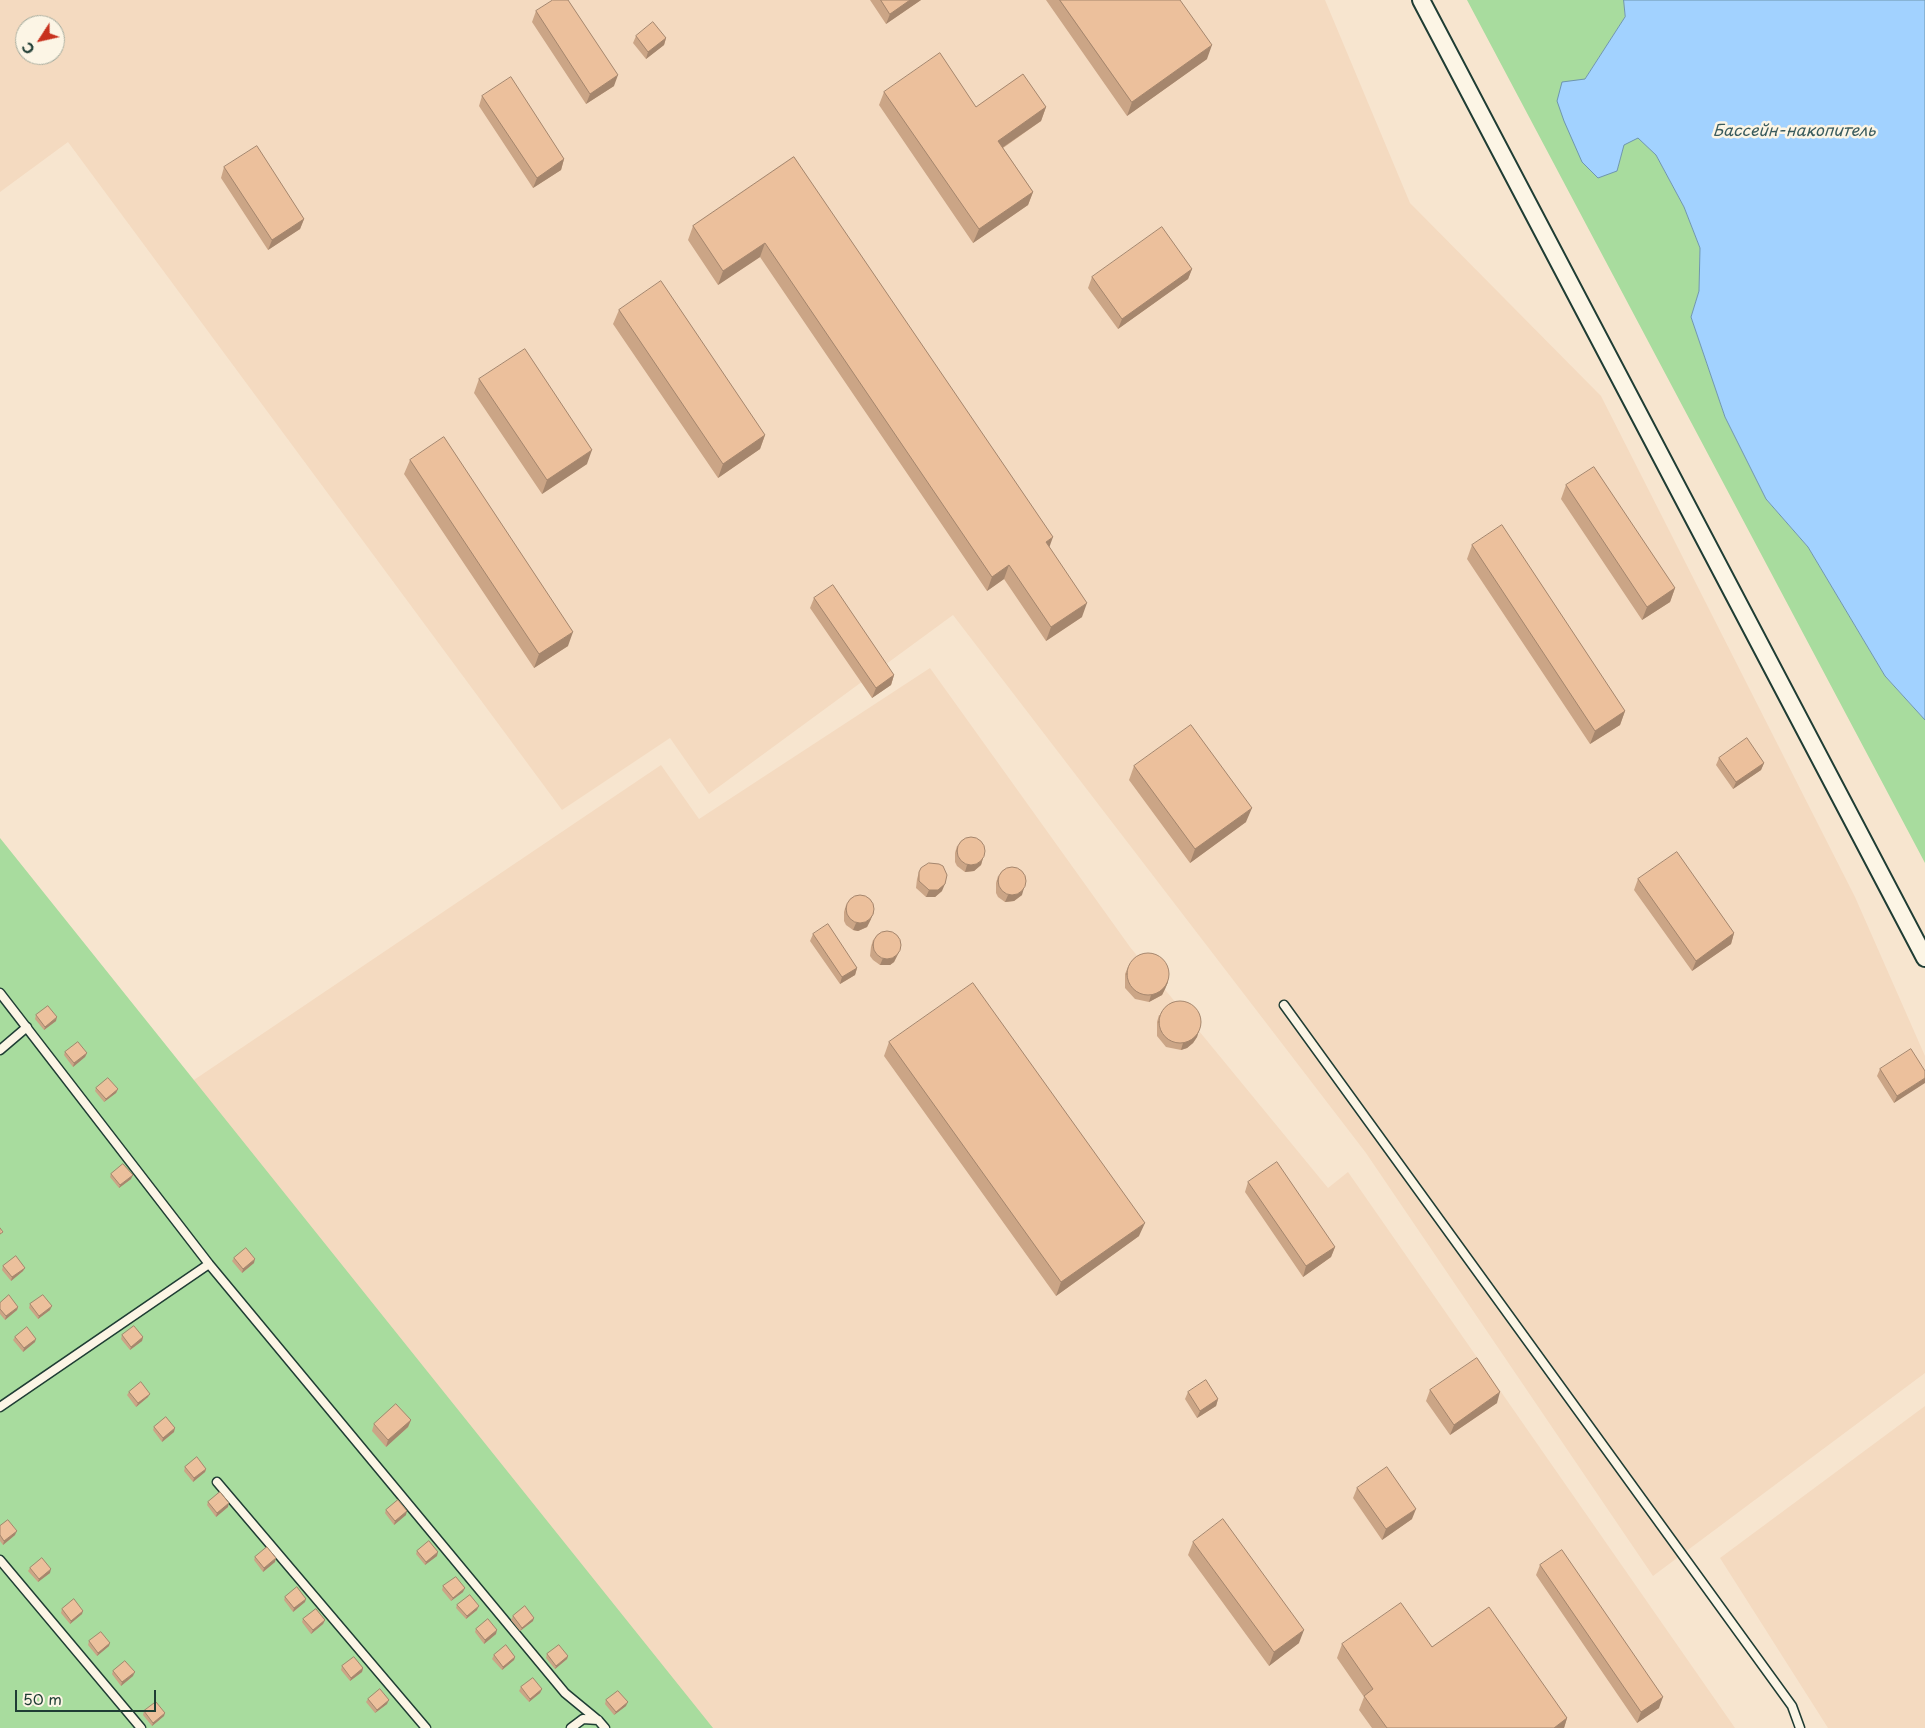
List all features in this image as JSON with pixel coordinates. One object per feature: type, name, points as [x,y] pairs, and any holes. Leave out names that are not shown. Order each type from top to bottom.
[{"type":"street","points":[[1421,0],[1925,958]]},
{"type":"lane","points":[[0,993],[209,1264],[559,1686],[605,1728]]},
{"type":"lane","points":[[1284,1005],[1792,1706],[1800,1728]]},
{"type":"lane","points":[[0,1050],[27,1027]]},
{"type":"lane","points":[[0,1407],[209,1264]]},
{"type":"lane","points":[[217,1482],[426,1728]]},
{"type":"lane","points":[[0,1560],[141,1728]]},
{"type":"lane","points":[[571,1728],[582,1719],[599,1721]]},
{"type":"shaded area","points":[[0,0],[1325,0],[1410,203],[1601,396],[1855,897],[1925,1056],[1925,1373],[1653,1576],[1366,1153],[953,615],[709,794],[670,738],[562,810],[68,142],[0,192]]},
{"type":"shaded area","points":[[930,668],[1130,947],[1328,1188],[1348,1172],[1735,1728],[700,1728],[185,1086],[661,765],[699,819]]},
{"type":"shaded area","points":[[1925,1406],[1925,1728],[1828,1728],[1720,1558]]},
{"type":"green space","points":[[1467,0],[1624,0],[1625,17],[1585,79],[1617,171],[1624,144],[1638,137],[1656,155],[1684,207],[1700,248],[1699,291],[1691,317],[1725,417],[1766,499],[1808,547],[1885,676],[1925,720],[1925,863]]},
{"type":"green space","points":[[0,838],[713,1728],[0,1728]]},
{"type":"water","name":"Бассейн-накопитель","points":[[1624,0],[1925,0],[1925,720],[1885,676],[1808,547],[1766,499],[1725,417],[1691,317],[1699,291],[1700,248],[1684,207],[1656,155],[1638,138],[1624,145],[1617,171],[1598,178],[1582,162],[1564,121],[1557,101],[1562,82],[1585,79],[1625,17]]},
{"type":"building","points":[[553,0],[568,0],[618,75],[590,94],[536,11]]},
{"type":"building","points":[[881,0],[910,0],[890,14]]},
{"type":"building","points":[[1060,0],[1180,0],[1212,45],[1132,102]]},
{"type":"building","points":[[653,22],[666,38],[648,52],[636,36]]},
{"type":"building","points":[[940,53],[976,107],[1023,74],[1046,107],[998,141],[1033,192],[979,229],[884,92]]},
{"type":"building","points":[[511,77],[564,159],[537,178],[482,96]]},
{"type":"building","points":[[257,146],[304,219],[272,240],[224,167]]},
{"type":"building","points":[[794,157],[1053,537],[1046,542],[1087,603],[1051,627],[1009,565],[992,577],[765,243],[723,271],[693,226]]},
{"type":"building","points":[[1162,227],[1192,269],[1122,319],[1092,277]]},
{"type":"building","points":[[661,281],[765,435],[723,464],[619,310]]},
{"type":"building","points":[[525,349],[592,450],[547,480],[479,379]]},
{"type":"building","points":[[444,437],[573,632],[539,654],[410,460]]},
{"type":"building","points":[[1594,467],[1675,588],[1647,607],[1566,485]]},
{"type":"building","points":[[1502,525],[1625,711],[1595,731],[1472,545]]},
{"type":"building","points":[[833,585],[894,675],[876,688],[814,598]]},
{"type":"building","points":[[1191,725],[1252,808],[1195,849],[1134,766]]},
{"type":"building","points":[[1747,738],[1764,763],[1736,782],[1719,758]]},
{"type":"building","points":[[971,837],[981,841],[985,851],[981,861],[971,865],[961,861],[957,851],[961,841]]},
{"type":"building","points":[[1677,852],[1734,933],[1696,961],[1638,879]]},
{"type":"building","points":[[929,863],[943,866],[947,875],[945,884],[938,890],[929,890],[919,881],[921,868]]},
{"type":"building","points":[[1012,867],[1022,871],[1026,881],[1022,891],[1012,895],[1002,891],[998,881],[1002,871]]},
{"type":"building","points":[[860,895],[870,899],[874,909],[870,919],[860,923],[850,919],[846,909],[850,899]]},
{"type":"building","points":[[828,924],[857,968],[842,977],[813,934]]},
{"type":"building","points":[[887,931],[897,935],[901,945],[897,955],[887,959],[877,955],[873,945],[877,935]]},
{"type":"building","points":[[1148,953],[1163,959],[1169,974],[1163,989],[1148,995],[1133,989],[1127,974],[1133,959]]},
{"type":"building","points":[[973,983],[1145,1223],[1061,1282],[889,1042]]},
{"type":"building","points":[[1180,1001],[1195,1007],[1201,1022],[1195,1037],[1180,1043],[1165,1037],[1159,1022],[1165,1007]]},
{"type":"building","points":[[48,1006],[57,1017],[45,1027],[36,1015]]},
{"type":"building","points":[[78,1042],[87,1053],[74,1063],[65,1052]]},
{"type":"building","points":[[1911,1049],[1925,1071],[1925,1078],[1897,1096],[1880,1069]]},
{"type":"building","points":[[108,1078],[118,1089],[106,1099],[96,1088]]},
{"type":"building","points":[[1277,1162],[1335,1247],[1306,1266],[1248,1182]]},
{"type":"building","points":[[123,1164],[133,1175],[120,1185],[111,1174]]},
{"type":"building","points":[[246,1248],[255,1259],[243,1269],[234,1258]]},
{"type":"building","points":[[16,1256],[25,1268],[12,1277],[3,1266]]},
{"type":"building","points":[[9,1295],[18,1307],[6,1316],[0,1309],[0,1303]]},
{"type":"building","points":[[43,1295],[52,1306],[39,1316],[30,1304]]},
{"type":"building","points":[[134,1326],[143,1337],[131,1347],[122,1335]]},
{"type":"building","points":[[27,1327],[36,1339],[24,1348],[15,1337]]},
{"type":"building","points":[[1477,1358],[1500,1392],[1454,1425],[1430,1390]]},
{"type":"building","points":[[1206,1380],[1218,1399],[1200,1411],[1188,1392]]},
{"type":"building","points":[[141,1382],[150,1394],[138,1403],[129,1392]]},
{"type":"building","points":[[396,1404],[411,1420],[388,1440],[374,1424]]},
{"type":"building","points":[[166,1417],[175,1428],[163,1438],[154,1427]]},
{"type":"building","points":[[197,1457],[206,1469],[194,1478],[185,1467]]},
{"type":"building","points":[[1387,1467],[1416,1509],[1386,1529],[1357,1488]]},
{"type":"building","points":[[220,1492],[229,1503],[217,1513],[208,1502]]},
{"type":"building","points":[[398,1500],[407,1511],[395,1521],[386,1510]]},
{"type":"building","points":[[1223,1519],[1304,1630],[1274,1652],[1193,1542]]},
{"type":"building","points":[[8,1520],[17,1531],[4,1541],[0,1535],[0,1526]]},
{"type":"building","points":[[429,1541],[438,1552],[426,1562],[417,1551]]},
{"type":"building","points":[[267,1547],[276,1558],[264,1568],[255,1557]]},
{"type":"building","points":[[1562,1550],[1663,1697],[1641,1712],[1540,1565]]},
{"type":"building","points":[[42,1558],[51,1569],[39,1579],[30,1568]]},
{"type":"building","points":[[456,1577],[465,1588],[453,1598],[443,1586]]},
{"type":"building","points":[[297,1587],[306,1599],[294,1608],[285,1597]]},
{"type":"building","points":[[470,1595],[479,1606],[467,1616],[457,1605]]},
{"type":"building","points":[[74,1599],[83,1611],[71,1621],[62,1609]]},
{"type":"building","points":[[1401,1603],[1432,1647],[1489,1607],[1567,1718],[1554,1728],[1387,1728],[1364,1696],[1373,1689],[1342,1644]]},
{"type":"building","points":[[525,1606],[534,1618],[522,1628],[513,1616]]},
{"type":"building","points":[[316,1609],[325,1620],[313,1630],[303,1619]]},
{"type":"building","points":[[488,1619],[497,1630],[485,1640],[476,1629]]},
{"type":"building","points":[[101,1632],[110,1643],[98,1653],[89,1641]]},
{"type":"building","points":[[506,1645],[515,1657],[503,1667],[494,1655]]},
{"type":"building","points":[[559,1645],[568,1656],[556,1666],[547,1654]]},
{"type":"building","points":[[354,1657],[363,1668],[351,1678],[342,1666]]},
{"type":"building","points":[[125,1661],[135,1672],[122,1682],[113,1671]]},
{"type":"building","points":[[533,1678],[542,1689],[530,1699],[521,1687]]},
{"type":"building","points":[[380,1689],[389,1700],[377,1710],[368,1699]]},
{"type":"building","points":[[618,1691],[628,1702],[616,1712],[606,1700]]},
{"type":"building","points":[[156,1702],[165,1713],[153,1723],[144,1711]]}]
